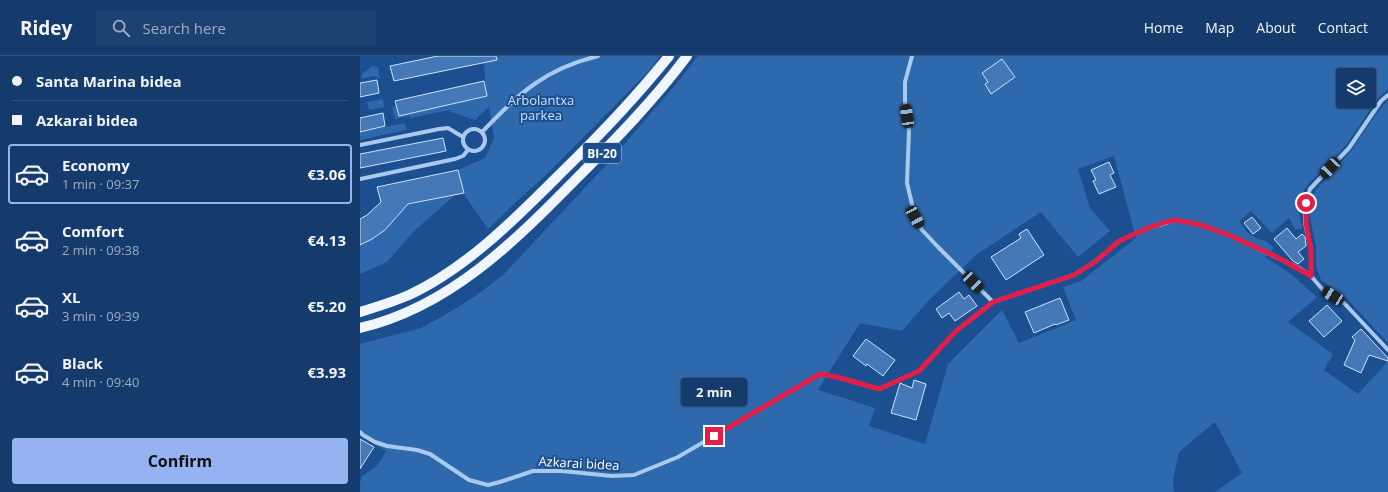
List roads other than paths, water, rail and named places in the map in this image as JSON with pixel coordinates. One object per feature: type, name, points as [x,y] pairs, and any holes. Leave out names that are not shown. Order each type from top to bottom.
[{"type":"main road","name":"BI-20","points":[[360,312],[384,305],[410,294],[445,274],[469,257],[498,233],[525,210],[596,139],[643,89],[669,56]]},
{"type":"main road","name":"BI-20","points":[[360,328],[396,318],[417,309],[463,282],[510,244],[613,142],[652,99],[687,56]]},
{"type":"street","points":[[482,132],[507,106],[531,86],[559,69],[598,56]]},
{"type":"street","points":[[912,56],[905,82],[905,101],[909,131],[907,183],[915,217],[922,230],[993,302]]},
{"type":"street","points":[[1388,95],[1381,101],[1349,148],[1310,189],[1306,203],[1306,223],[1311,250],[1311,276],[1322,290],[1344,303],[1388,350]]},
{"type":"street","points":[[360,145],[448,128],[463,136]]},
{"type":"street","points":[[472,129],[482,132],[485,140],[483,147],[476,151],[468,150],[464,144],[463,136],[468,130],[472,129]]},
{"type":"street","points":[[360,180],[455,160],[463,156],[468,150]]},
{"type":"street","name":"Azkarai bidea","points":[[360,432],[363,436],[387,446],[418,450],[430,454],[469,480],[488,485],[533,470],[562,470],[612,476],[634,475],[678,457],[820,374],[837,377],[879,389],[919,371],[956,331],[993,302],[1074,275],[1096,261],[1119,241],[1148,228],[1176,220],[1201,225],[1229,235],[1277,257],[1311,276]]},
{"type":"park label","name":"Arbolantxa parkea","points":[[541,108]]}]
